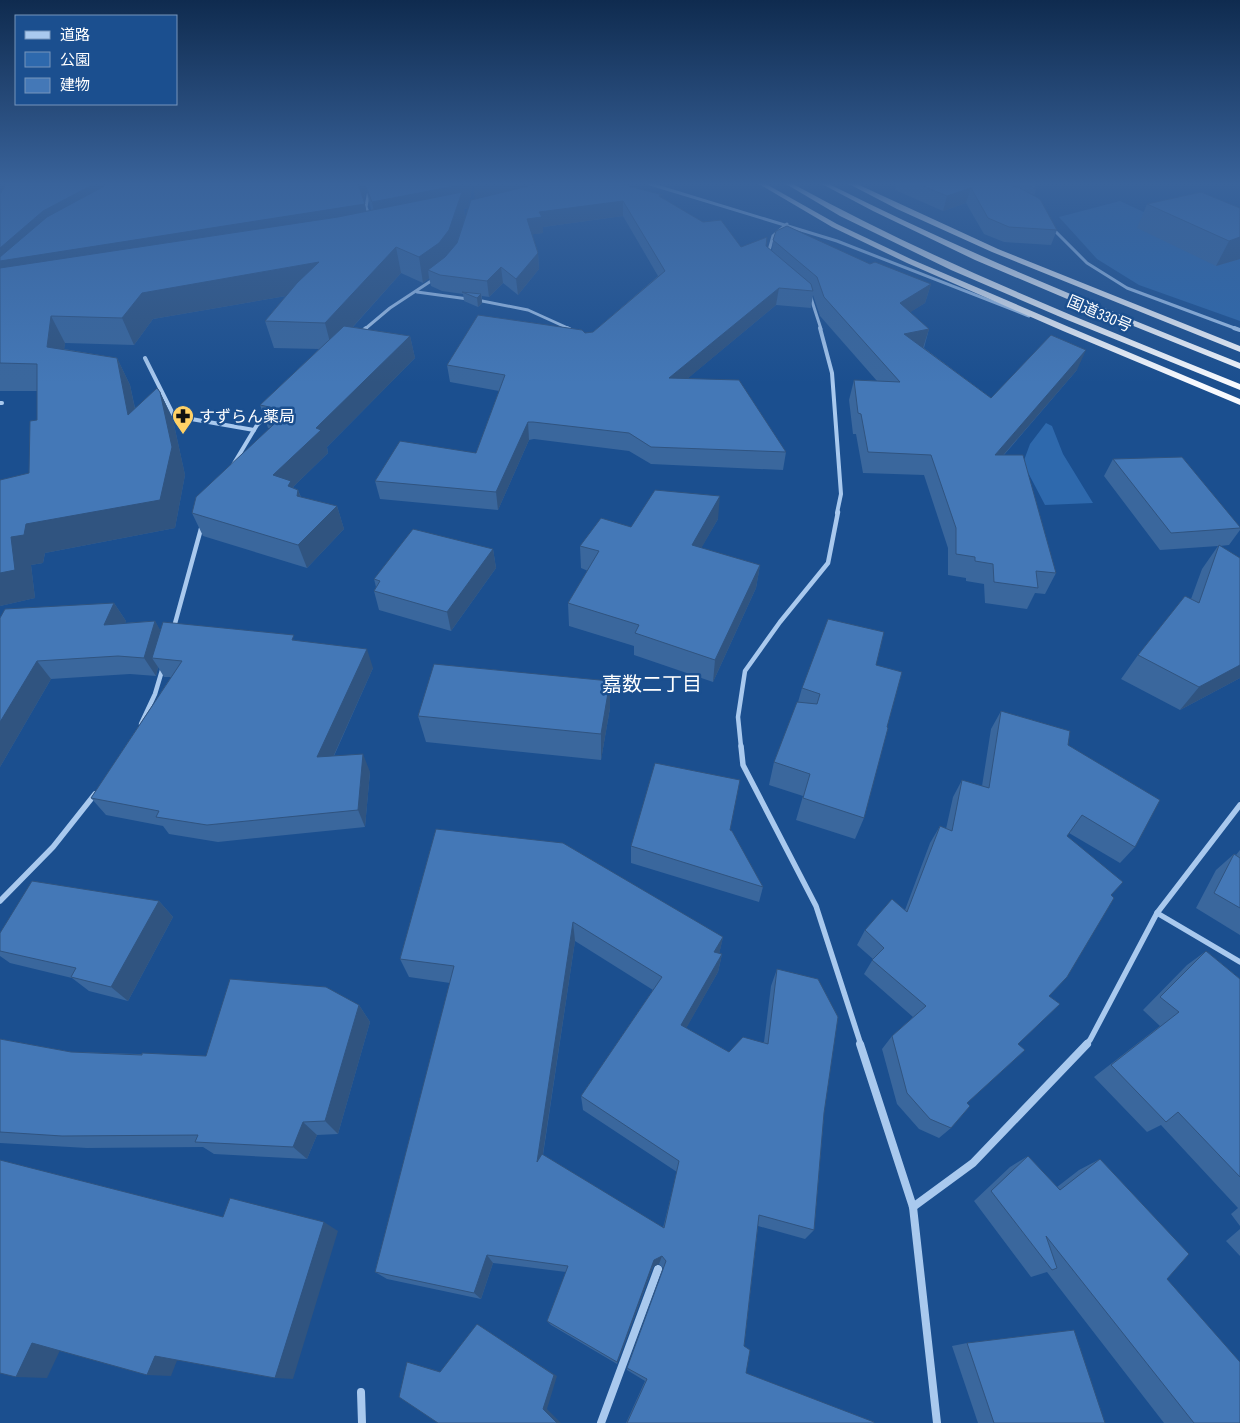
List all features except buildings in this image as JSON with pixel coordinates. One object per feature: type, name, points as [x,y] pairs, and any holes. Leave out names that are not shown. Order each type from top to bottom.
[{"type":"highway","points":[[888,250],[1046,322],[1240,402]]},
{"type":"highway","name":"国道330号","points":[[919,250],[974,276],[1240,387]]},
{"type":"highway","name":"国道330号","points":[[963,250],[1100,310],[1240,366]]},
{"type":"highway","points":[[995,250],[1240,349]]},
{"type":"street","points":[[767,260],[769,250]]},
{"type":"street","points":[[860,250],[1046,322]]},
{"type":"street","points":[[1074,250],[1087,263],[1127,288],[1240,330]]},
{"type":"street","points":[[354,338],[390,308],[417,292],[438,276]]},
{"type":"street","points":[[417,292],[498,302],[563,324],[577,333]]},
{"type":"street","points":[[804,292],[811,298],[832,372],[841,494],[828,563],[780,622],[745,671],[738,717],[743,765],[816,906],[913,1206],[937,1423]]},
{"type":"street","points":[[145,358],[174,416],[254,430]]},
{"type":"street","points":[[231,467],[254,430],[275,407]]},
{"type":"street","points":[[173,629],[204,516]]},
{"type":"street","points":[[139,729],[155,694],[166,657]]},
{"type":"street","points":[[0,901],[53,847],[97,791]]},
{"type":"street","points":[[913,1206],[973,1164],[1090,1040],[1157,913],[1240,805]]},
{"type":"street","points":[[1157,913],[1240,962]]},
{"type":"street","points":[[602,1423],[658,1269]]},
{"type":"street","points":[[361,1392],[362,1423]]},
{"type":"green space","points":[[1089,250],[1240,250],[1240,321],[1139,285],[1097,259]]},
{"type":"green space","points":[[1046,423],[1052,426],[1063,454],[1093,503],[1045,505],[1023,463],[1030,444]]},
{"type":"place","name":"すずらん薬局","points":[[183,435]]},
{"type":"district","name":"嘉数二丁目","points":[[652,684]]}]
